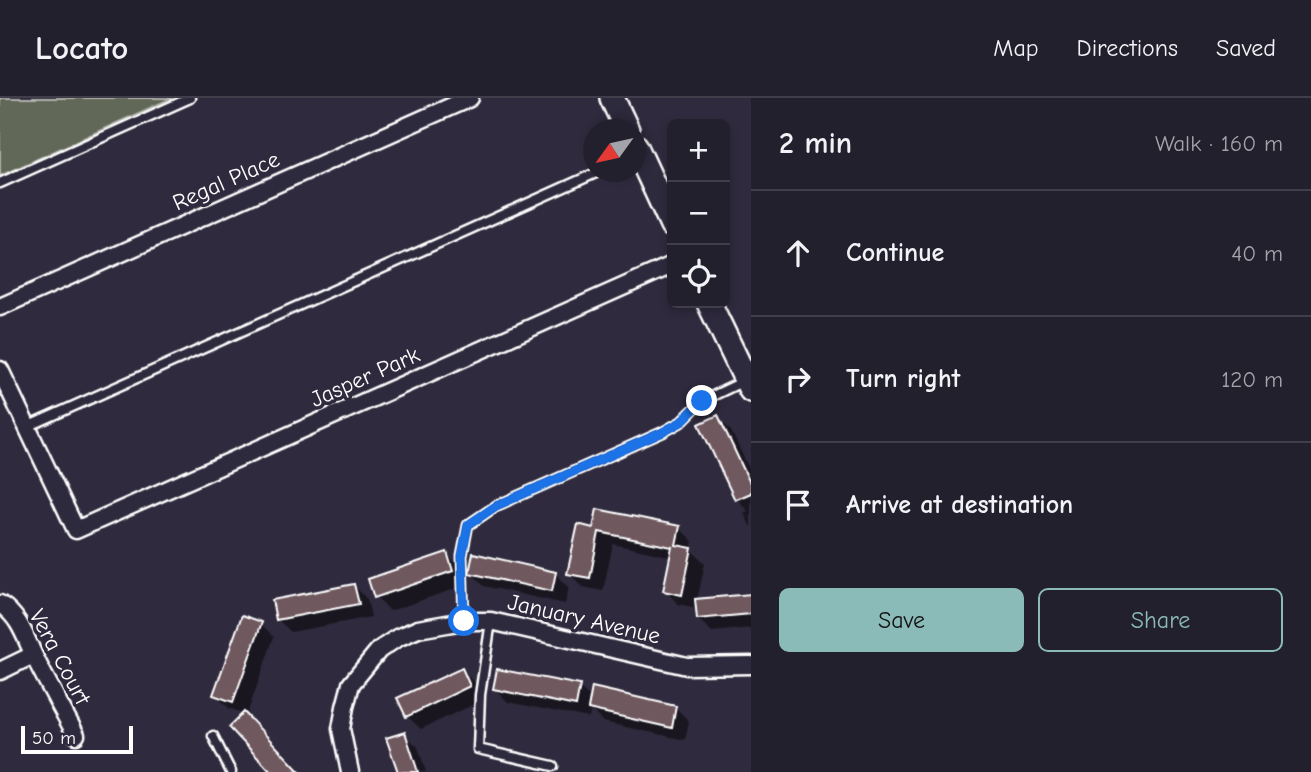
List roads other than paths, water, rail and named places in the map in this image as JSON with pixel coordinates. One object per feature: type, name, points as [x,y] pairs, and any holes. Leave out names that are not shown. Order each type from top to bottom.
[{"type":"street","name":"Regal Place","points":[[0,307],[470,98]]},
{"type":"street","points":[[612,98],[622,119]]},
{"type":"street","points":[[646,172],[667,215]]},
{"type":"street","name":"Jasper Park","points":[[27,427],[76,530],[667,267]]},
{"type":"street","points":[[711,308],[749,385]]},
{"type":"street","points":[[0,370],[27,427]]},
{"type":"street","name":"Vera Court","points":[[0,604],[8,609],[23,629],[33,655],[76,735]]},
{"type":"street","name":"January Avenue","points":[[350,772],[341,729],[351,684],[379,650],[418,629],[464,621],[491,621],[687,666],[751,665]]},
{"type":"street","points":[[0,671],[33,655]]},
{"type":"lane","points":[[0,183],[190,98]]},
{"type":"lane","points":[[27,427],[583,179]]},
{"type":"lane","points":[[464,621],[462,556],[468,525],[496,506],[663,432],[681,422],[702,401],[749,385]]},
{"type":"lane","points":[[491,621],[480,695],[478,749],[553,766]]},
{"type":"lane","points":[[213,736],[231,772]]}]
